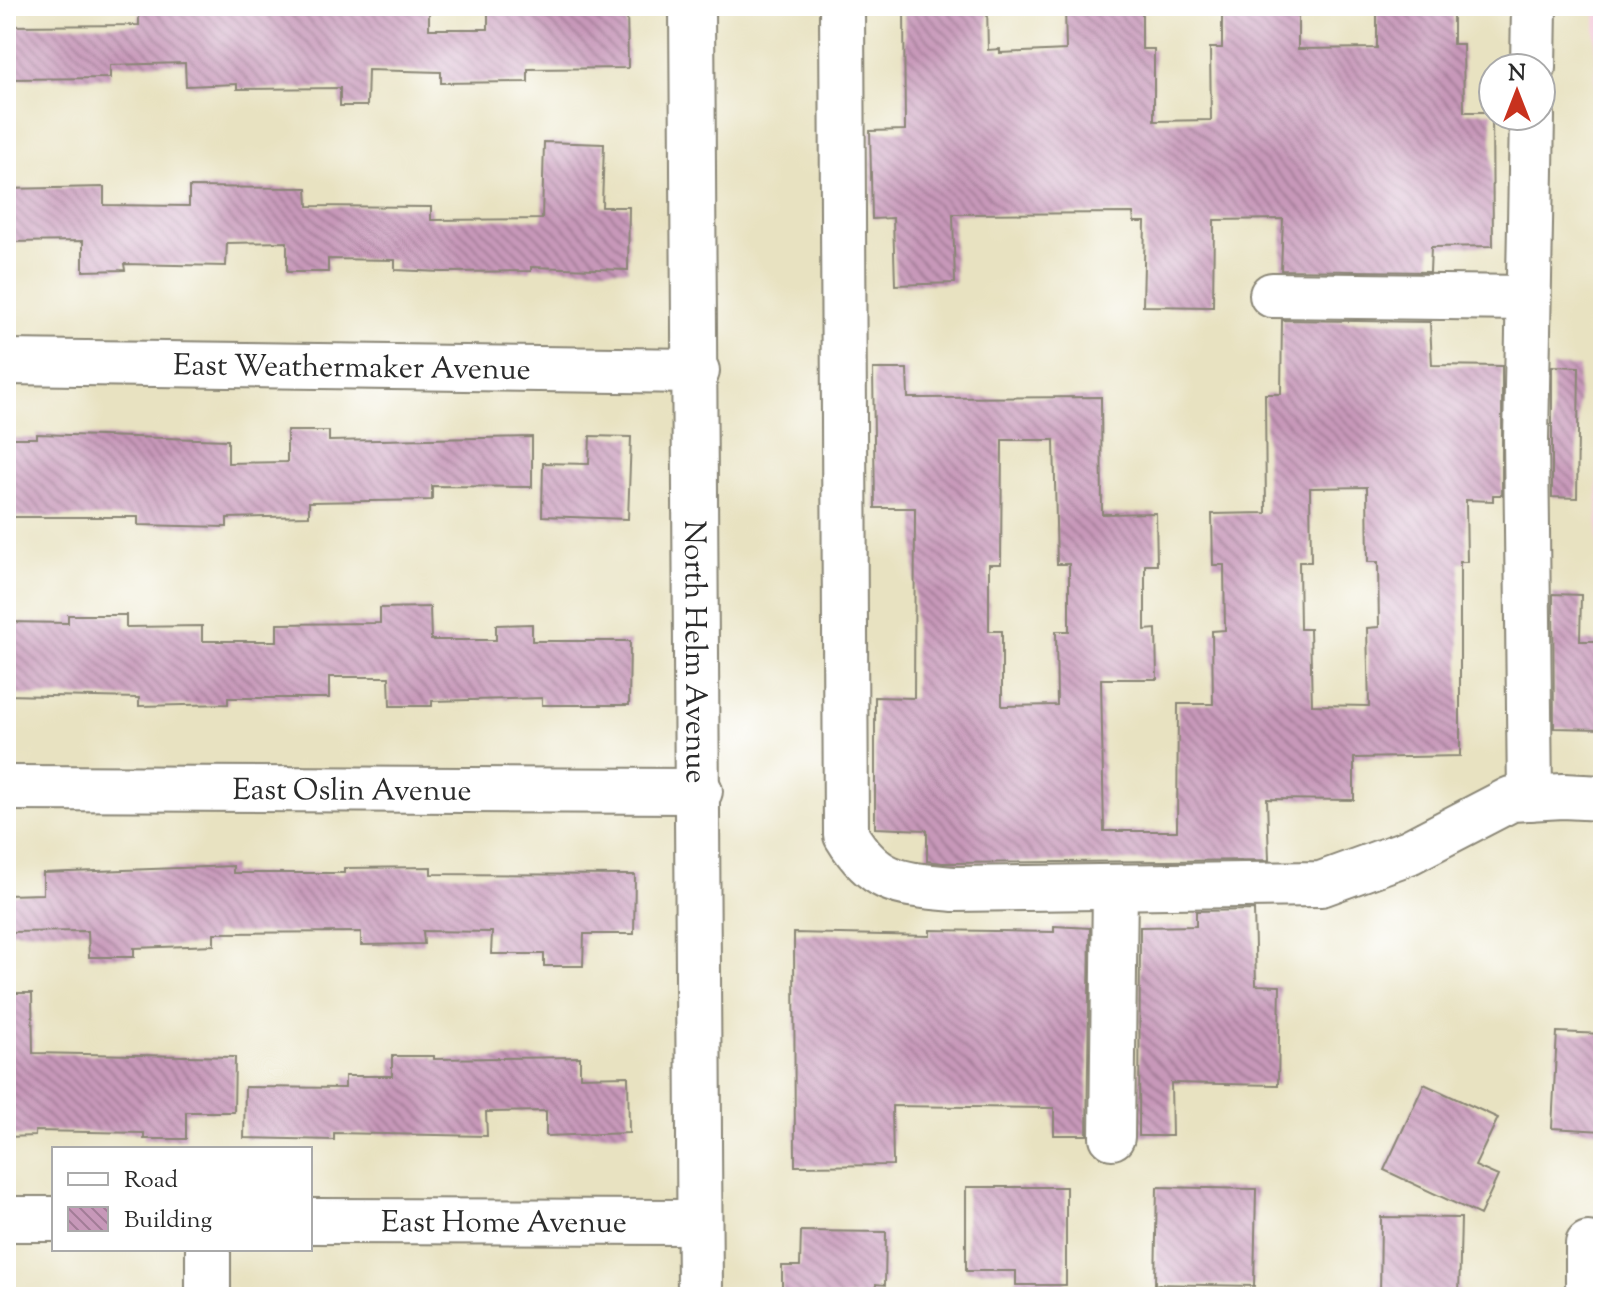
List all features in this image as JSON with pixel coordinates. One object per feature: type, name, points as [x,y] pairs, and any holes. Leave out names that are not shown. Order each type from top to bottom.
[{"type":"street","name":"North Helm Avenue","points":[[692,6],[700,791],[700,1297]]},
{"type":"street","points":[[842,6],[846,835],[860,859],[896,883],[954,889],[1321,884],[1409,852],[1511,799],[1603,798]]},
{"type":"street","points":[[1533,52],[1534,6]]},
{"type":"street","points":[[1530,798],[1526,440],[1532,132]]},
{"type":"street","points":[[1272,295],[1528,298]]},
{"type":"street","name":"East Weathermaker Avenue","points":[[6,362],[697,371]]},
{"type":"street","name":"East Oslin Avenue","points":[[6,788],[700,791]]},
{"type":"street","points":[[1112,1137],[1115,887]]},
{"type":"street","points":[[6,1219],[52,1219]]},
{"type":"street","name":"East Home Avenue","points":[[312,1221],[699,1222]]},
{"type":"street","points":[[1588,1244],[1588,1297]]},
{"type":"street","points":[[208,1251],[208,1297]]},
{"type":"shaded area","points":[[1595,6],[1603,6],[1603,621],[1598,621]]},
{"type":"building","points":[[139,6],[429,6],[429,29],[488,29],[488,6],[627,6],[628,68],[528,69],[528,82],[441,83],[441,72],[368,70],[367,106],[340,106],[340,88],[237,89],[237,84],[186,86],[185,63],[110,65],[110,78],[6,79],[6,26],[139,25]]},
{"type":"building","points":[[904,6],[987,6],[988,50],[1000,49],[1000,53],[1066,50],[1065,6],[1142,6],[1142,49],[1154,49],[1154,121],[1211,120],[1210,48],[1222,48],[1222,6],[1298,6],[1298,49],[1377,48],[1377,6],[1453,6],[1453,44],[1463,44],[1464,112],[1477,112],[1477,132],[1492,132],[1493,246],[1431,247],[1430,272],[1281,270],[1283,219],[1214,220],[1213,307],[1143,306],[1145,222],[1134,222],[1133,213],[953,214],[955,283],[895,285],[893,218],[872,219],[870,131],[905,130]]},
{"type":"building","points":[[544,142],[604,144],[602,207],[629,207],[628,270],[531,267],[531,271],[442,272],[395,270],[395,260],[328,259],[328,272],[287,272],[287,242],[227,243],[226,266],[124,264],[125,270],[83,271],[83,241],[6,242],[6,189],[104,187],[104,205],[189,206],[189,187],[307,188],[308,206],[431,207],[431,220],[542,219]]},
{"type":"building","points":[[1282,320],[1430,322],[1432,365],[1502,366],[1502,495],[1493,495],[1493,501],[1466,500],[1467,562],[1460,562],[1460,756],[1354,758],[1354,800],[1267,799],[1269,860],[942,863],[927,861],[927,830],[875,828],[875,697],[914,698],[915,508],[875,508],[873,369],[907,369],[908,398],[1101,397],[1102,514],[1156,513],[1157,565],[1145,565],[1145,630],[1156,629],[1157,679],[1101,679],[1104,831],[1177,831],[1178,704],[1213,704],[1212,631],[1225,630],[1224,565],[1213,565],[1212,514],[1266,513],[1265,394],[1281,394]],"holes":[[[1002,440],[1054,440],[1057,564],[1069,564],[1069,631],[1056,631],[1057,705],[1002,706],[1002,631],[989,631],[989,564],[1001,564]],[[1367,487],[1368,562],[1378,562],[1379,627],[1367,628],[1369,706],[1312,705],[1310,629],[1300,629],[1299,562],[1311,562],[1310,488]]]},
{"type":"building","points":[[1552,366],[1579,367],[1577,498],[1552,497]]},
{"type":"building","points":[[287,431],[329,431],[329,441],[532,437],[532,487],[432,486],[432,500],[309,502],[309,516],[227,518],[227,527],[138,525],[138,517],[6,517],[6,438],[37,438],[37,434],[228,440],[228,463],[287,462]]},
{"type":"building","points":[[590,436],[631,437],[628,519],[542,516],[543,463],[589,464]]},
{"type":"building","points":[[1553,594],[1581,595],[1580,641],[1603,641],[1603,729],[1554,728]]},
{"type":"building","points":[[430,607],[431,640],[496,640],[496,625],[532,624],[532,641],[630,641],[629,705],[542,705],[542,698],[432,701],[432,706],[390,706],[389,677],[329,677],[329,698],[228,698],[228,704],[139,706],[139,698],[6,695],[6,622],[68,623],[68,615],[126,615],[126,627],[202,626],[202,641],[277,641],[277,624],[380,623],[380,608]]},
{"type":"building","points":[[233,866],[233,873],[344,873],[344,868],[431,867],[431,874],[635,875],[634,934],[584,934],[583,966],[544,966],[544,954],[491,954],[492,932],[423,931],[424,944],[361,945],[361,932],[214,933],[214,945],[134,948],[134,957],[89,957],[88,931],[6,932],[6,895],[43,894],[43,873]]},
{"type":"building","points":[[1254,910],[1256,985],[1280,986],[1278,1085],[1171,1083],[1172,1136],[1139,1136],[1140,927],[1196,926],[1196,911]]},
{"type":"building","points":[[1054,926],[1090,928],[1087,1135],[1054,1135],[1054,1108],[892,1106],[893,1165],[795,1166],[794,933],[930,936],[930,930],[1054,932]]},
{"type":"building","points":[[6,993],[32,993],[33,1053],[235,1057],[234,1112],[186,1112],[186,1139],[144,1139],[144,1133],[35,1131],[35,1136],[6,1137]]},
{"type":"building","points":[[1557,1032],[1603,1034],[1603,1131],[1552,1128]]},
{"type":"building","points":[[392,1056],[434,1056],[434,1059],[580,1057],[580,1077],[628,1076],[629,1133],[546,1136],[546,1111],[486,1112],[487,1136],[334,1133],[334,1140],[244,1138],[245,1087],[345,1088],[345,1076],[392,1076]]},
{"type":"building","points":[[1424,1084],[1498,1118],[1475,1166],[1498,1176],[1480,1215],[1384,1170]]},
{"type":"building","points":[[966,1187],[1066,1187],[1066,1285],[1016,1285],[1016,1271],[966,1271]]},
{"type":"building","points":[[1157,1187],[1256,1189],[1254,1286],[1155,1284]]},
{"type":"building","points":[[1381,1217],[1461,1218],[1459,1297],[1380,1297]]},
{"type":"building","points":[[801,1231],[886,1232],[885,1285],[876,1284],[876,1297],[782,1297],[782,1266],[800,1266]]}]
